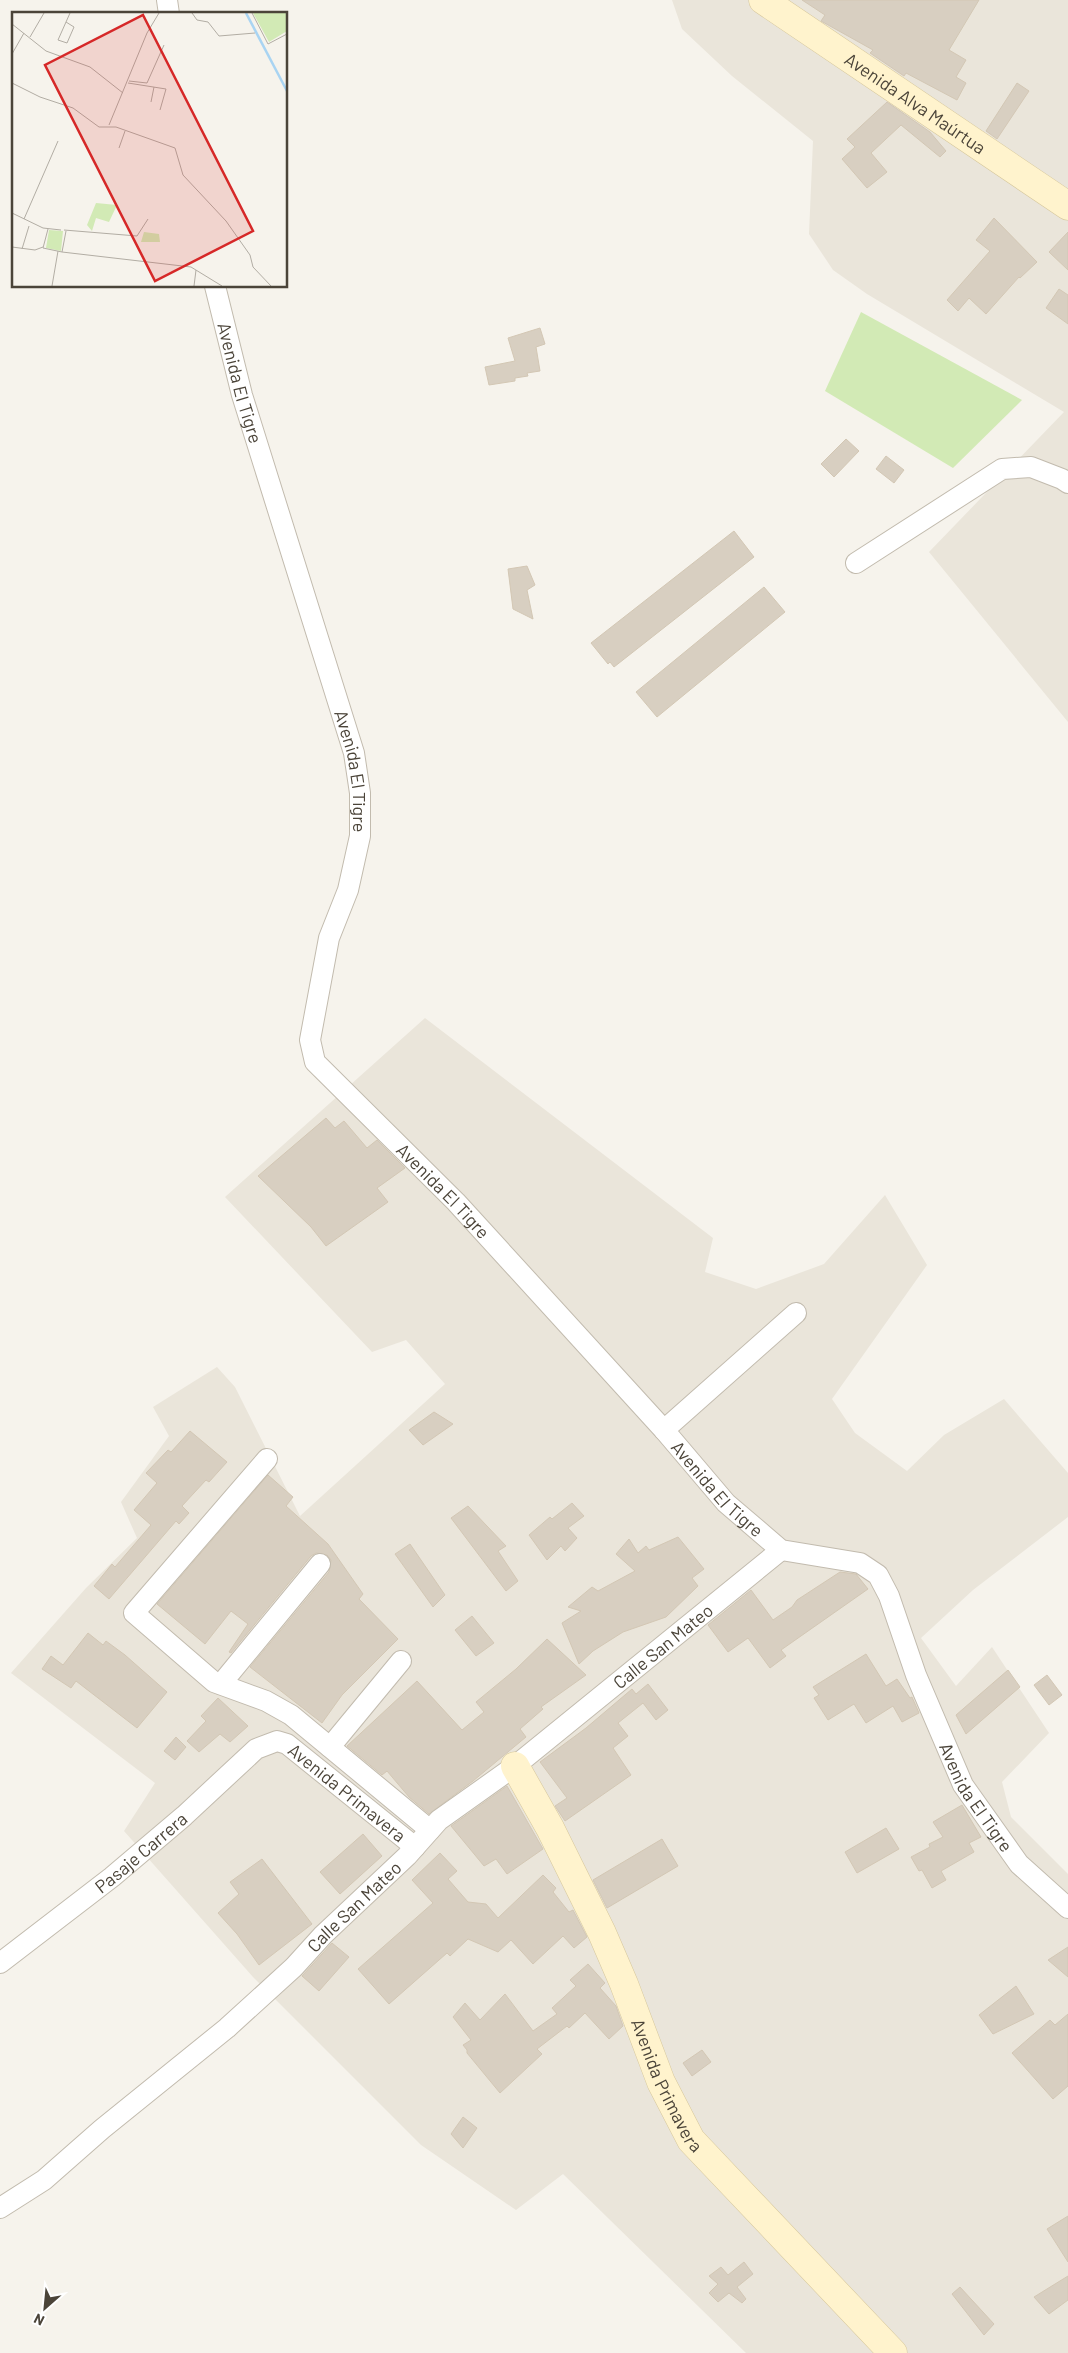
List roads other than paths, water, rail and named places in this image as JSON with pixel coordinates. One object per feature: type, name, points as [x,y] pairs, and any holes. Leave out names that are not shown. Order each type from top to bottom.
[{"type":"street","name":"Avenida Alva Maúrtua","points":[[762,0],[1068,206]]},
{"type":"street","name":"Avenida El Tigre","points":[[215,288],[242,395],[354,753],[360,793],[360,836],[348,890],[329,938],[310,1040],[315,1062],[456,1202],[664,1430],[726,1503],[781,1550],[831,1560],[853,1561],[860,1563],[878,1575],[888,1596],[916,1675],[963,1785],[1020,1864],[1068,1908]]},
{"type":"street","points":[[856,563],[1002,469],[1031,467],[1062,479],[1068,484]]},
{"type":"street","points":[[664,1430],[796,1313]]},
{"type":"street","points":[[267,1459],[134,1613],[214,1682],[266,1701],[290,1715],[430,1830]]},
{"type":"street","name":"Calle San Mateo","points":[[0,2208],[44,2180],[102,2129],[228,2028],[294,1967],[323,1935],[415,1847],[439,1820],[515,1766],[781,1550]]},
{"type":"street","points":[[221,1684],[320,1564]]},
{"type":"street","points":[[330,1747],[402,1661]]},
{"type":"street","name":"Avenida Primavera","points":[[276,1741],[287,1744],[415,1847]]},
{"type":"street","name":"Pasaje Carrera","points":[[0,1963],[112,1877],[184,1816],[256,1749],[276,1741]]},
{"type":"street","name":"Avenida Primavera","points":[[515,1766],[550,1828],[602,1933],[624,1984],[661,2082],[691,2140],[893,2353]]}]
